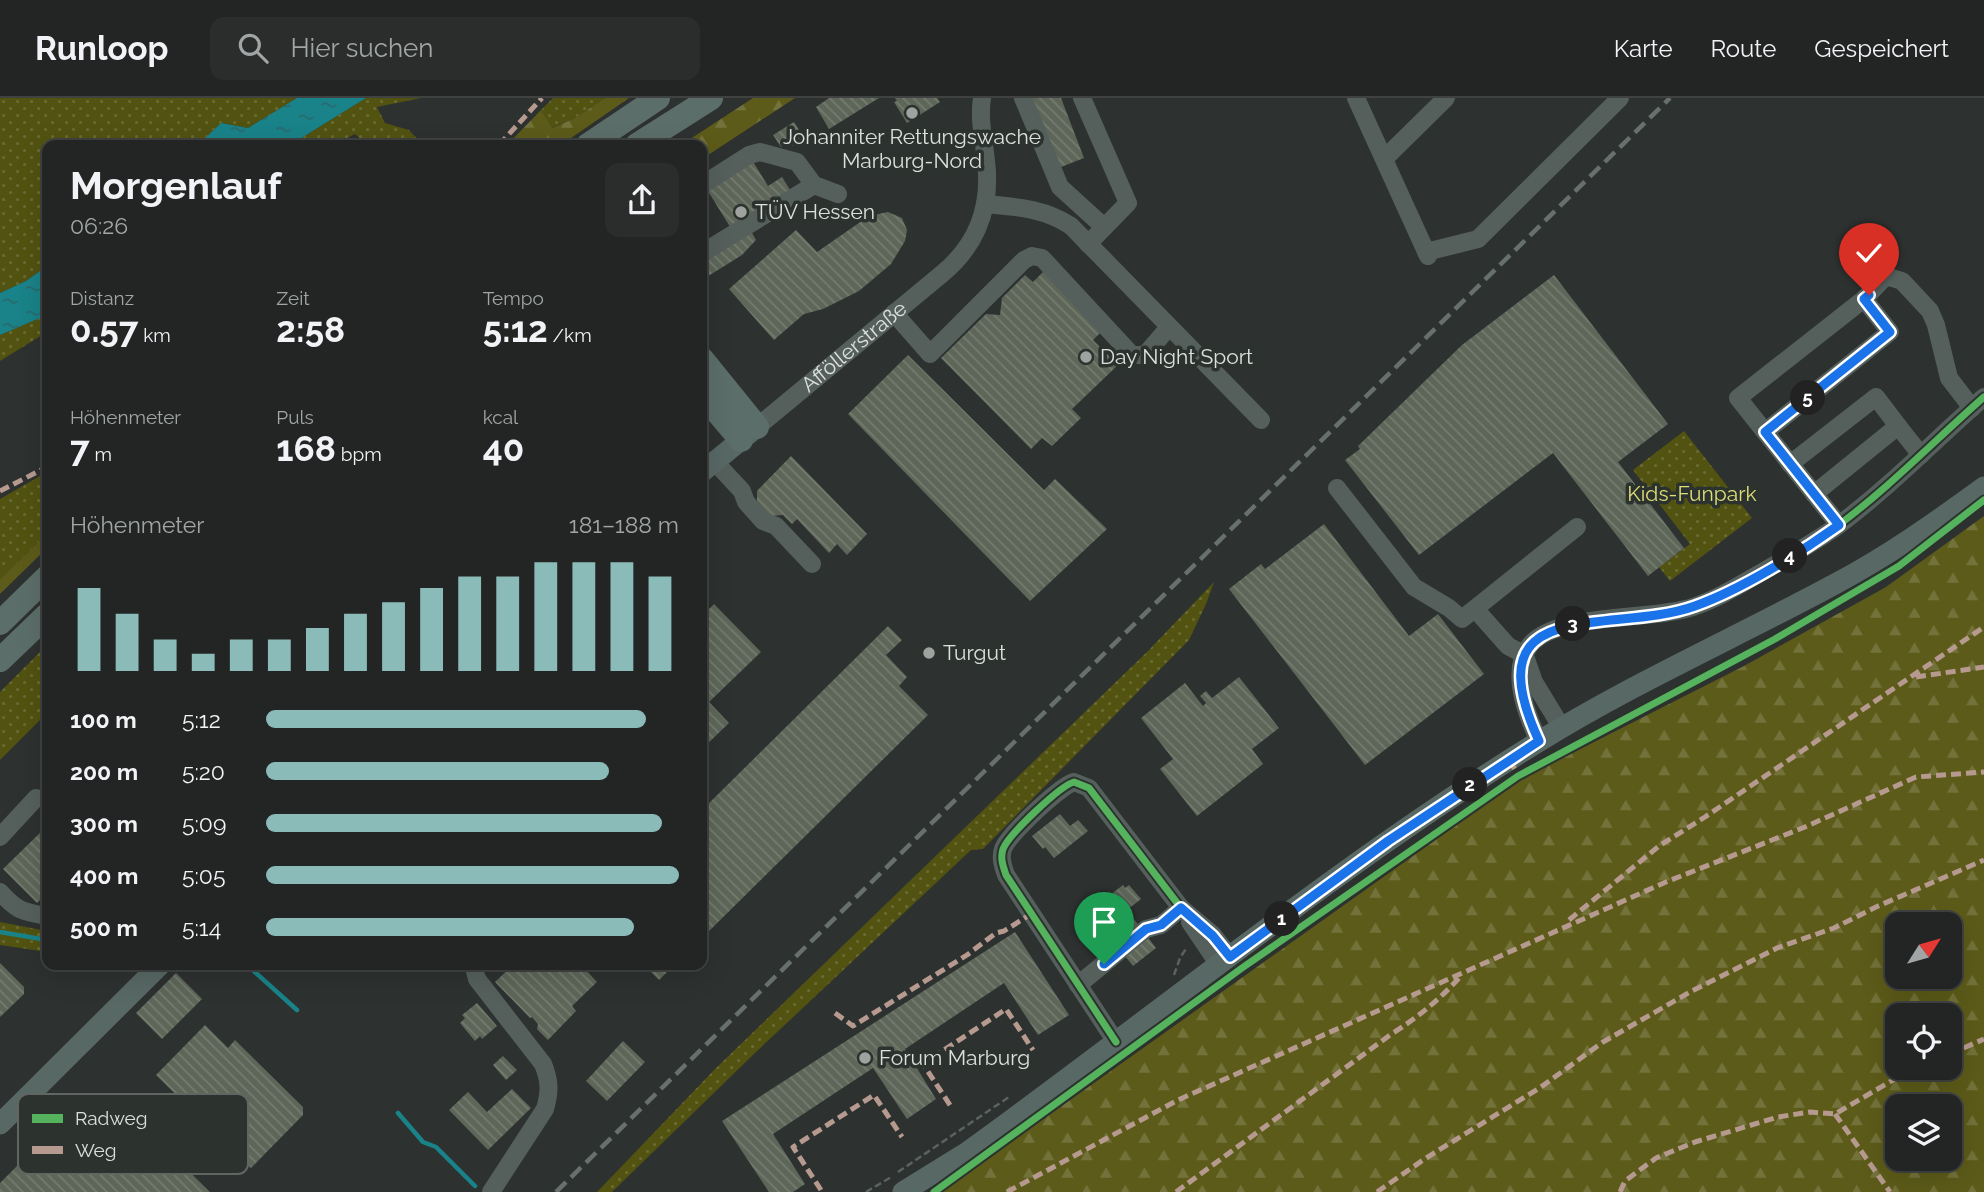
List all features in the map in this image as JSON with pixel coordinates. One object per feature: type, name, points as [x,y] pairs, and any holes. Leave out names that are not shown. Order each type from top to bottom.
[{"type":"highway","points":[[595,140],[658,98]]},
{"type":"highway","points":[[645,140],[713,98]]},
{"type":"highway","points":[[675,140],[713,98]]},
{"type":"highway","points":[[707,367],[749,433]]},
{"type":"highway","points":[[707,398],[749,433]]},
{"type":"highway","points":[[0,623],[42,582]]},
{"type":"highway","points":[[0,660],[42,620]]},
{"type":"main road","name":"Afföllerstraße","points":[[708,467],[749,433]]},
{"type":"main road","points":[[903,1192],[966,1153],[1388,841],[1539,741],[1697,654],[1838,583],[1913,537],[1984,487]]},
{"type":"main road","points":[[31,1094],[155,970]]},
{"type":"main road","points":[[0,1125],[18,1107]]},
{"type":"street","name":"Afföllerstraße","points":[[749,433],[956,262],[973,239],[985,204],[987,172],[980,127],[982,98]]},
{"type":"street","points":[[1023,98],[1060,187],[1104,227]]},
{"type":"street","points":[[1082,98],[1128,203],[1088,244]]},
{"type":"street","points":[[1356,98],[1427,254],[1478,239],[1620,98]]},
{"type":"street","points":[[1384,159],[1446,98]]},
{"type":"street","points":[[707,183],[749,155],[760,152],[797,162],[814,185],[838,194]]},
{"type":"street","points":[[707,250],[814,185]]},
{"type":"street","points":[[985,204],[1019,206],[1042,212],[1071,226],[1261,420]]},
{"type":"street","points":[[894,313],[930,354],[1024,260],[1034,256],[1042,258],[1132,355],[1145,355],[1171,330]]},
{"type":"street","points":[[1539,741],[1521,694],[1525,655],[1532,643],[1561,627],[1672,612],[1712,599],[1839,525],[1978,403],[1949,378],[1934,318],[1925,304],[1902,281],[1889,277],[1738,398],[1839,525]]},
{"type":"street","points":[[1765,432],[1890,332],[1864,299]]},
{"type":"street","points":[[1790,464],[1876,397],[1921,455]]},
{"type":"street","points":[[1814,494],[1898,426]]},
{"type":"street","points":[[708,467],[742,491],[746,502],[763,521],[776,526],[812,564]]},
{"type":"street","points":[[1337,488],[1414,587],[1462,619],[1577,527]]},
{"type":"street","points":[[1476,610],[1508,646],[1525,655],[1534,682],[1562,728]]},
{"type":"street","points":[[1116,1042],[1006,875],[1001,857],[1010,837],[1060,789],[1074,782],[1089,789],[1183,910],[1213,936],[1224,961]]},
{"type":"street","points":[[0,837],[36,798]]},
{"type":"street","points":[[0,892],[14,908],[42,915]]},
{"type":"street","points":[[1078,985],[1146,929],[1161,925],[1183,910]]},
{"type":"street","points":[[475,970],[477,979],[543,1064],[549,1079],[549,1095],[545,1109],[491,1192]]},
{"type":"green space","points":[[0,98],[297,98],[248,128],[221,123],[203,140],[42,140],[42,270],[26,281],[0,293]]},
{"type":"green space","points":[[366,98],[421,98],[377,107],[385,123],[409,130],[418,140],[362,140],[355,134],[344,140],[298,140]]},
{"type":"green space","points":[[553,98],[605,98],[575,118],[551,128],[541,110]]},
{"type":"green space","points":[[605,98],[629,98],[568,140],[512,140],[541,110],[552,128],[575,118]]},
{"type":"green space","points":[[753,98],[795,98],[707,156],[707,140],[689,140]]},
{"type":"green space","points":[[42,317],[42,335],[0,361],[0,335]]},
{"type":"green space","name":"Kids-Funpark","points":[[1684,431],[1752,518],[1670,581],[1659,567],[1690,544],[1633,470]]},
{"type":"green space","points":[[42,475],[42,539],[0,579],[0,499]]},
{"type":"green space","points":[[1984,516],[1984,1192],[941,1192],[1521,779],[1744,666],[1886,587]]},
{"type":"green space","points":[[42,539],[42,553],[0,594],[0,579]]},
{"type":"green space","points":[[1214,582],[1189,640],[983,849],[971,850],[612,1192],[597,1192],[715,1069],[1148,651]]},
{"type":"green space","points":[[42,650],[42,718],[0,760],[0,692]]},
{"type":"green space","points":[[0,922],[42,930],[42,951],[0,945]]},
{"type":"water","points":[[297,98],[366,98],[298,140],[203,140],[221,123],[248,128]]},
{"type":"water","points":[[42,270],[42,317],[0,335],[0,293],[26,281]]},
{"type":"building","points":[[829,98],[879,98],[829,129],[816,107]]},
{"type":"building","name":"Johanniter Rettungswache Marburg-Nord","points":[[895,98],[937,98],[940,102],[907,123],[894,102],[897,101]]},
{"type":"building","points":[[1029,98],[1061,98],[1084,158],[1056,169]]},
{"type":"building","name":"TÜV Hessen","points":[[794,122],[805,139],[793,146],[790,141],[781,147],[773,135]]},
{"type":"building","name":"TÜV Hessen","points":[[752,160],[768,186],[782,177],[792,193],[732,230],[707,187]]},
{"type":"building","points":[[888,212],[902,218],[907,230],[905,241],[891,264],[859,291],[823,309],[804,314],[774,340],[729,289],[796,230],[817,252],[869,216]]},
{"type":"building","points":[[751,231],[756,240],[742,255],[707,277],[707,259]]},
{"type":"building","points":[[1044,271],[1102,331],[1093,340],[1118,365],[1072,409],[1081,418],[1052,446],[1042,438],[1031,449],[941,358],[986,314],[1000,315],[1002,298],[1025,275],[1033,282]]},
{"type":"building","points":[[1554,275],[1668,424],[1618,462],[1684,548],[1648,576],[1553,453],[1419,555],[1345,460],[1360,449],[1358,446],[1462,345]]},
{"type":"building","points":[[908,355],[1044,490],[1055,479],[1107,529],[1030,601],[848,414]]},
{"type":"building","points":[[791,456],[867,534],[847,555],[837,544],[829,553],[797,519],[792,524],[783,515],[770,516],[757,501],[757,491]]},
{"type":"building","points":[[1324,524],[1409,636],[1438,614],[1484,674],[1365,765],[1229,589],[1261,564],[1265,569]]},
{"type":"building","points":[[714,604],[761,652],[709,702],[729,723],[707,744],[707,611]]},
{"type":"building","points":[[888,626],[902,640],[886,655],[907,677],[899,686],[928,715],[707,933],[707,805]]},
{"type":"building","points":[[1239,677],[1279,728],[1252,749],[1263,764],[1197,816],[1160,769],[1173,759],[1141,718],[1185,683],[1203,706],[1206,703],[1200,696],[1206,691],[1212,698]]},
{"type":"building","points":[[1060,814],[1070,826],[1078,820],[1088,831],[1054,858],[1032,836]]},
{"type":"building","points":[[42,831],[42,898],[37,903],[3,869]]},
{"type":"building","points":[[1123,885],[1125,888],[1129,885],[1141,899],[1127,910],[1156,948],[1133,966],[1089,911]]},
{"type":"building","name":"Forum Marburg","points":[[1015,932],[1069,1015],[1038,1035],[1004,983],[905,1049],[936,1099],[907,1119],[873,1068],[773,1134],[805,1184],[793,1192],[769,1192],[722,1121]]},
{"type":"building","points":[[0,963],[24,987],[24,994],[0,1017]]},
{"type":"building","points":[[508,970],[586,970],[597,982],[572,1006],[576,1011],[548,1040],[537,1029],[538,1024],[532,1017],[530,1018],[495,982]]},
{"type":"building","points":[[649,970],[669,970],[659,980]]},
{"type":"building","points":[[176,973],[202,999],[162,1039],[136,1013]]},
{"type":"building","points":[[477,1003],[497,1026],[482,1039],[480,1036],[475,1041],[460,1023],[465,1018],[462,1015]]},
{"type":"building","points":[[205,1025],[228,1048],[235,1040],[303,1107],[303,1115],[251,1168],[248,1165],[248,1094],[175,1094],[156,1075]]},
{"type":"building","points":[[623,1041],[645,1062],[607,1101],[586,1081]]},
{"type":"building","points":[[503,1056],[517,1070],[506,1080],[493,1065]]},
{"type":"building","points":[[512,1089],[531,1108],[488,1150],[449,1110],[468,1092],[487,1112]]},
{"type":"building","points":[[18,1165],[18,1174],[192,1174],[210,1192],[0,1192],[0,1183]]},
{"type":"waterway","points":[[0,932],[42,939]]},
{"type":"waterway","points":[[253,970],[297,1010]]},
{"type":"waterway","points":[[398,1113],[423,1142],[436,1147],[475,1186]]},
{"type":"railway","points":[[556,1192],[1670,98]]},
{"type":"marked path","points":[[504,140],[542,98]]},
{"type":"marked path","points":[[0,491],[42,470]]},
{"type":"marked path","points":[[1569,920],[1659,846],[1984,627]]},
{"type":"marked path","points":[[1916,677],[1984,667]]},
{"type":"marked path","points":[[1510,760],[1518,776]]},
{"type":"marked path","points":[[1007,1192],[1178,1100],[1666,882],[1805,827],[1916,777],[1984,772]]},
{"type":"marked path","points":[[1377,1192],[1426,1158],[1541,1087],[1603,1042],[1690,992],[1777,948],[1834,928],[1984,860]]},
{"type":"marked path","points":[[835,1013],[853,1026],[967,955],[996,933],[1031,914]]},
{"type":"marked path","points":[[1176,1192],[1418,1016],[1460,977]]},
{"type":"marked path","points":[[950,1105],[923,1064],[1006,1009],[1033,1050]]},
{"type":"marked path","points":[[1962,1049],[1984,1039]]},
{"type":"marked path","points":[[1620,1192],[1625,1181],[1656,1158],[1695,1142],[1778,1117],[1810,1112],[1835,1114],[1893,1080]]},
{"type":"marked path","points":[[821,1190],[793,1147],[874,1095],[902,1137]]},
{"type":"marked path","points":[[1835,1114],[1890,1192]]},
{"type":"cycle path","points":[[1539,741],[1525,706],[1520,680],[1524,656],[1530,645],[1543,634],[1582,622],[1693,607],[1729,591],[1800,550],[1856,512],[1984,397]]},
{"type":"cycle path","points":[[934,1192],[1242,968],[1518,776],[1775,639],[1899,566],[1984,500]]},
{"type":"cycle path","points":[[1116,1042],[1006,875],[1003,865],[1002,852],[1007,842],[1024,822],[1067,785],[1074,782],[1089,788],[1181,908],[1213,935],[1230,957]]},
{"type":"place","name":"Johanniter Rettungswache Marburg-Nord","points":[[912,113]]},
{"type":"place","name":"TÜV Hessen","points":[[741,212]]},
{"type":"place","name":"Day Night Sport","points":[[1086,357]]},
{"type":"place","name":"Turgut","points":[[929,653]]},
{"type":"place","name":"Forum Marburg","points":[[865,1058]]},
{"type":"route","points":[[1104,964],[1146,929],[1161,925],[1181,908],[1213,936],[1230,957],[1388,841],[1539,741],[1527,715],[1521,694],[1521,680],[1527,649],[1540,637],[1561,627],[1578,623],[1693,607],[1745,582],[1839,525],[1765,432],[1890,332],[1864,299],[1869,295]]}]
